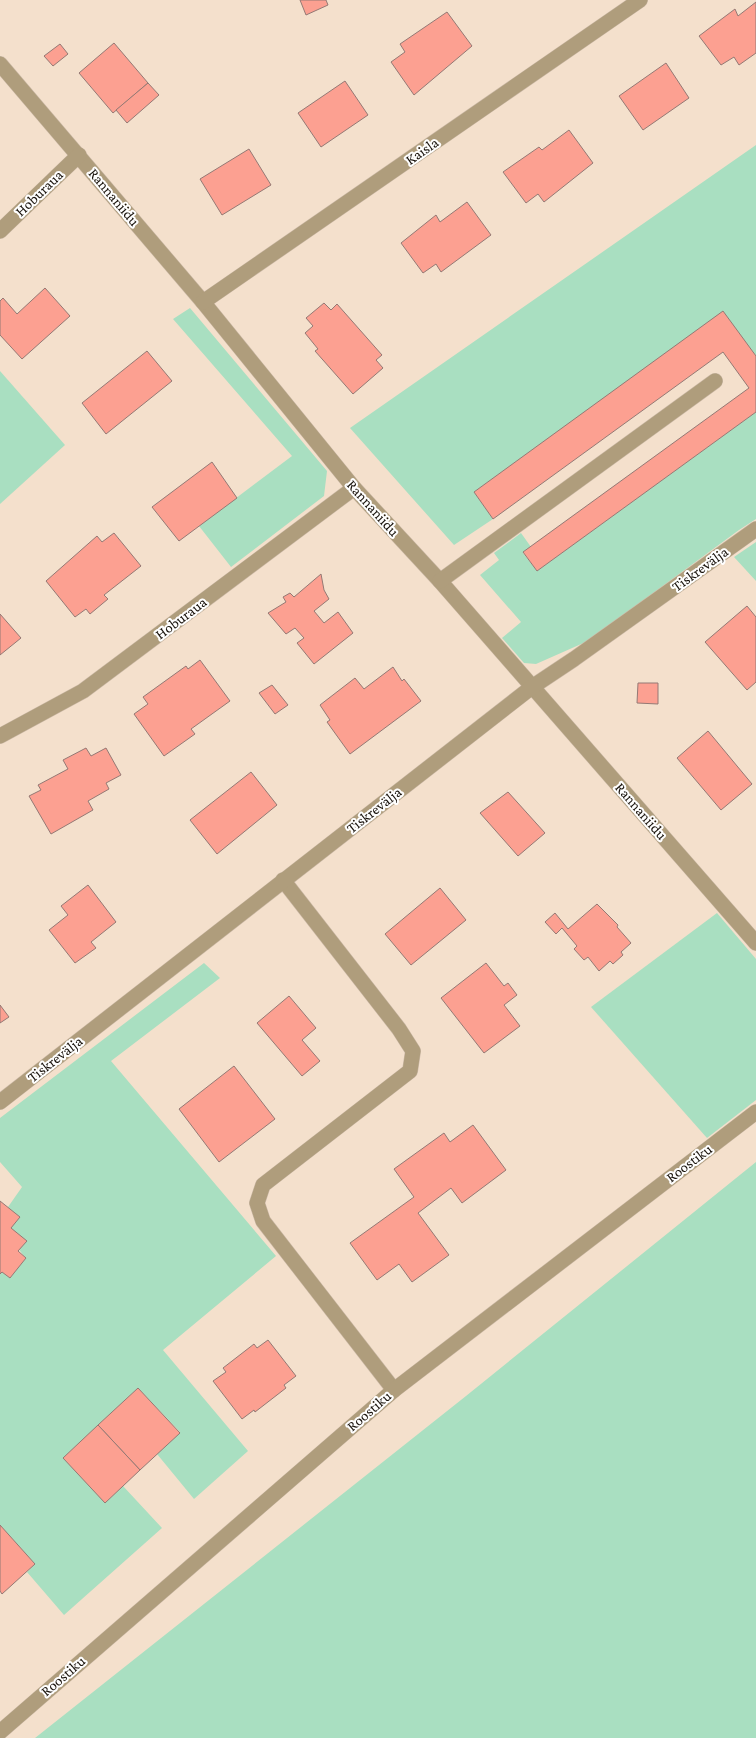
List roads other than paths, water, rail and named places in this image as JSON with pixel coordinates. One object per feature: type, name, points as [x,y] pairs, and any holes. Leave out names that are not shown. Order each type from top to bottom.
[{"type":"street","name":"Kaisla","points":[[203,302],[640,0]]},
{"type":"street","name":"Rannaniidu","points":[[0,64],[203,302],[354,488],[440,581],[756,943]]},
{"type":"street","name":"Hoburaua","points":[[0,230],[79,155]]},
{"type":"street","points":[[440,581],[715,381]]},
{"type":"street","name":"Hoburaua","points":[[0,736],[83,691],[354,488]]},
{"type":"street","name":"Tiskrevälja","points":[[0,1102],[532,687],[574,660],[756,529]]},
{"type":"street","points":[[283,880],[399,1028],[412,1051],[410,1071],[263,1185],[257,1203],[263,1222],[394,1390]]},
{"type":"street","name":"Roostiku","points":[[0,1732],[394,1390],[756,1112]]}]
